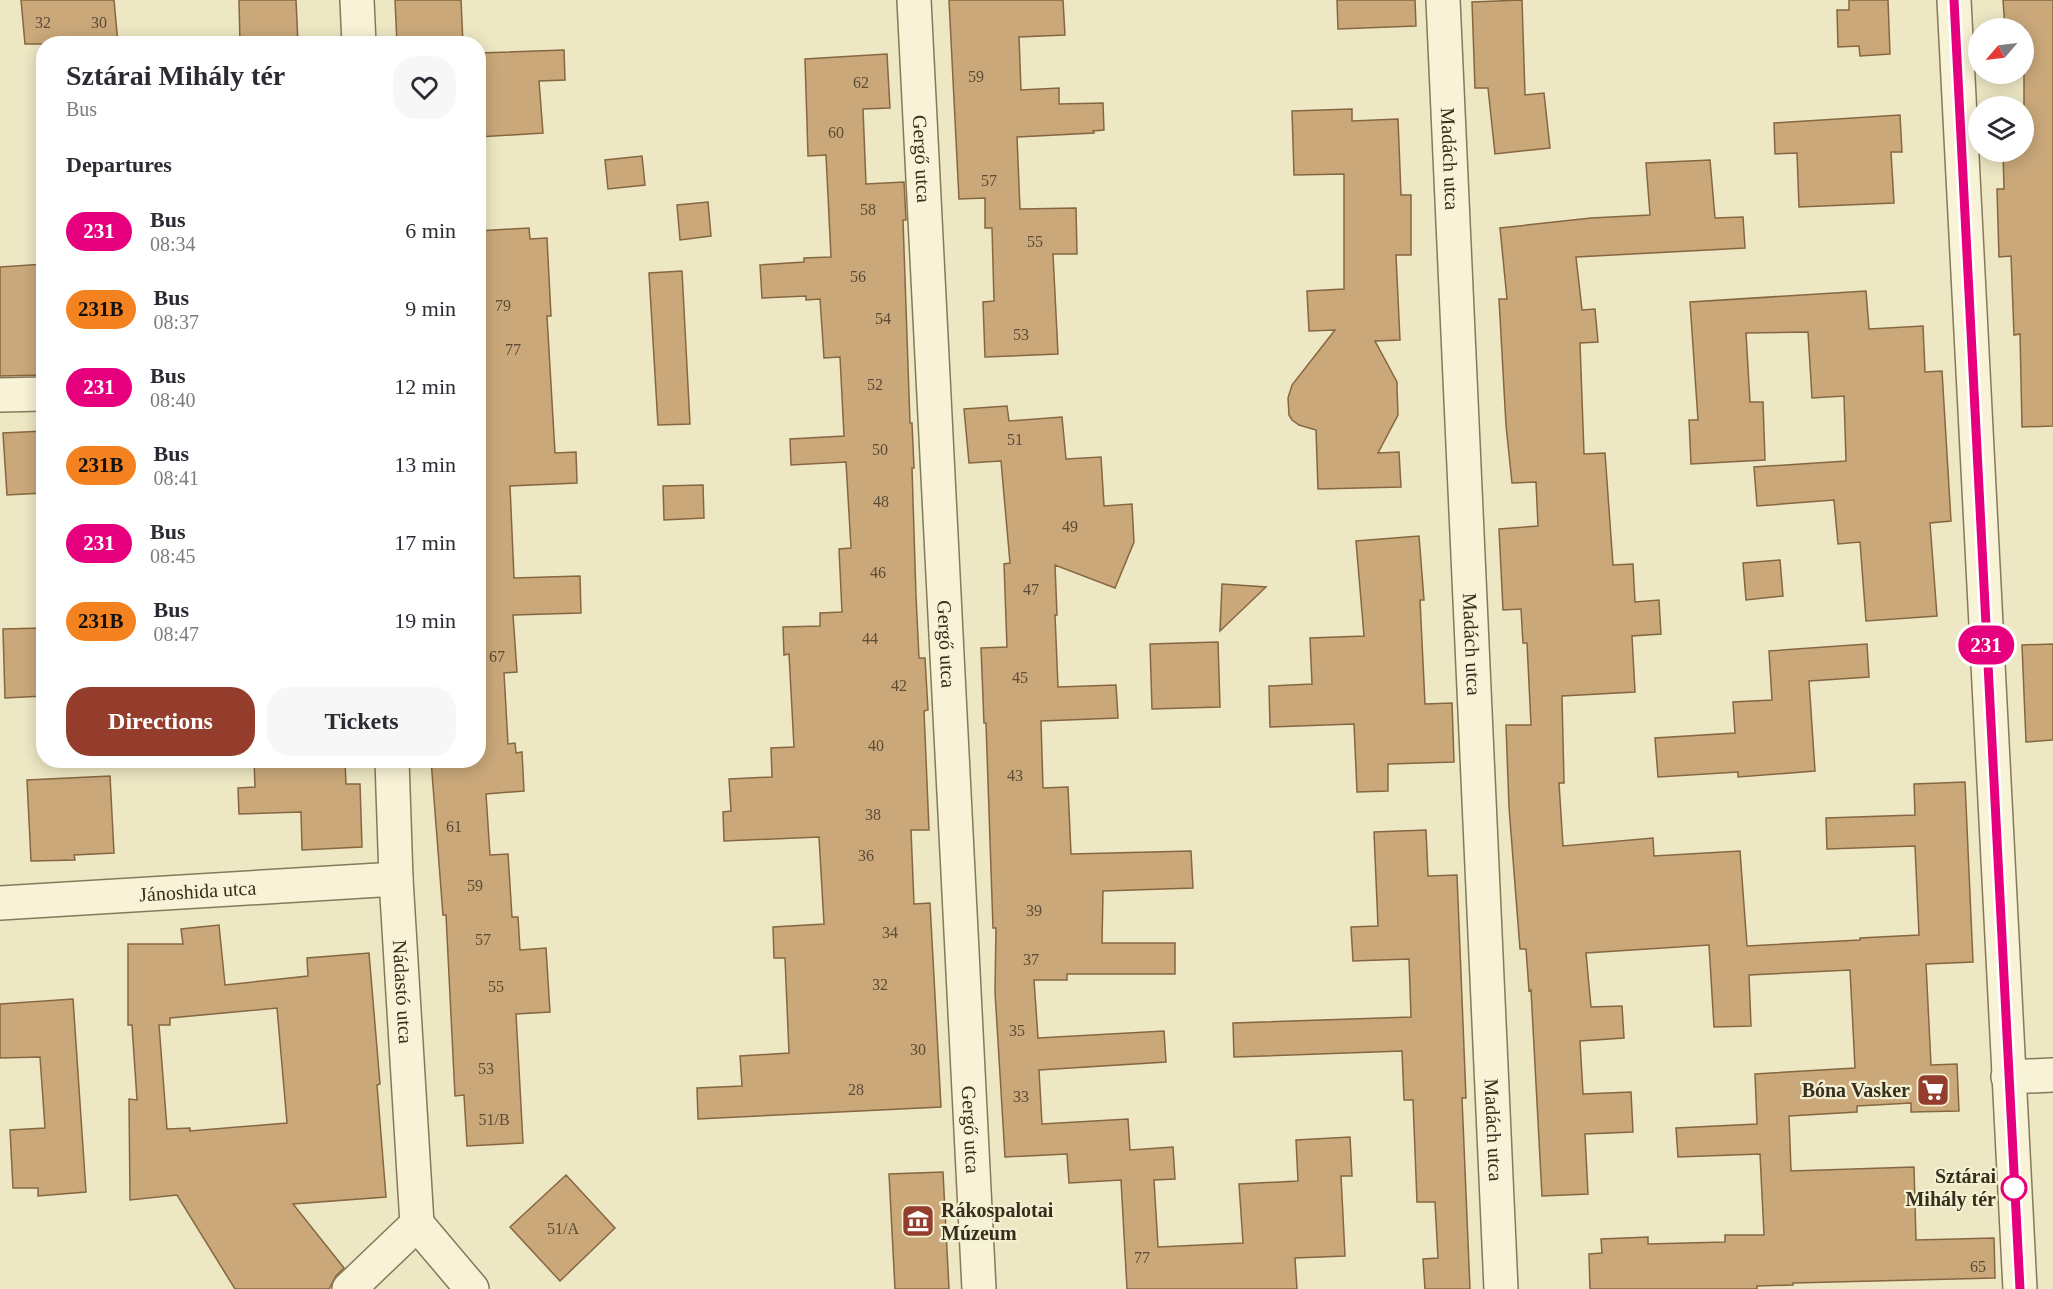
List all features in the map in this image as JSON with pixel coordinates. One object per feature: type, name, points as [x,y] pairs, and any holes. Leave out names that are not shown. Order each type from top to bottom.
[{"type":"street","points":[[357,0],[359,36]]},
{"type":"street","name":"Gergő utca","points":[[914,0],[979,1289]]},
{"type":"street","name":"Madách utca","points":[[1443,0],[1501,1289]]},
{"type":"street","points":[[1954,0],[2020,1289]]},
{"type":"street","points":[[0,395],[36,394]]},
{"type":"street","name":"Nádastó utca","points":[[392,768],[396,879],[417,1224]]},
{"type":"street","name":"Jánoshida utca","points":[[0,903],[396,879]]},
{"type":"street","points":[[2008,1077],[2053,1075]]},
{"type":"street","points":[[349,1289],[417,1224],[472,1289]]},
{"type":"building","points":[[21,0],[114,0],[117,36],[36,36],[36,44],[25,44]]},
{"type":"building","points":[[239,0],[296,0],[298,36],[240,36]]},
{"type":"building","points":[[395,0],[461,0],[463,36],[397,36]]},
{"type":"building","points":[[949,0],[1063,0],[1065,35],[1019,37],[1021,90],[1059,88],[1059,104],[1103,103],[1104,130],[1093,131],[1094,133],[1017,137],[1020,209],[1076,208],[1077,254],[1053,254],[1058,354],[985,357],[983,302],[994,301],[992,228],[985,228],[985,198],[959,199]]},
{"type":"building","points":[[1337,0],[1415,0],[1416,26],[1338,29]]},
{"type":"building","points":[[1522,0],[1525,95],[1544,93],[1550,148],[1495,154],[1488,88],[1475,88],[1472,2]]},
{"type":"building","points":[[1849,0],[1888,0],[1890,54],[1860,56],[1859,46],[1838,47],[1837,10],[1849,10]]},
{"type":"building","points":[[2003,0],[2053,0],[2053,426],[2022,427],[2020,334],[2014,335],[2011,256],[1999,257],[1997,189],[2004,189],[2003,162],[2034,162],[2034,96],[2024,96],[2024,84],[2034,84],[2034,18],[2004,18]]},
{"type":"building","points":[[564,50],[565,80],[539,81],[543,133],[486,137],[486,53]]},
{"type":"building","points":[[887,54],[890,108],[863,109],[866,184],[904,182],[906,220],[903,220],[910,423],[912,423],[914,468],[912,468],[916,596],[919,658],[925,658],[928,710],[924,711],[929,830],[911,830],[914,904],[930,903],[941,1107],[698,1119],[697,1088],[742,1086],[740,1056],[789,1053],[785,958],[774,958],[773,927],[824,924],[819,837],[724,841],[723,812],[731,811],[729,779],[772,777],[771,748],[794,747],[789,654],[784,655],[783,627],[820,626],[820,613],[842,612],[839,549],[851,548],[846,462],[791,465],[790,439],[844,436],[840,357],[824,358],[820,299],[806,300],[806,296],[762,298],[760,265],[804,262],[804,258],[831,257],[826,155],[808,156],[805,59]]},
{"type":"building","points":[[1352,109],[1352,121],[1398,119],[1401,195],[1411,195],[1411,255],[1396,255],[1400,340],[1375,341],[1397,382],[1398,415],[1378,453],[1399,452],[1401,487],[1318,489],[1316,430],[1299,425],[1292,420],[1289,415],[1288,398],[1292,385],[1335,330],[1309,331],[1307,291],[1344,289],[1344,174],[1294,175],[1292,111]]},
{"type":"building","points":[[1900,115],[1902,152],[1891,152],[1894,203],[1799,207],[1797,153],[1775,154],[1774,123]]},
{"type":"building","points":[[642,156],[645,185],[608,189],[605,160]]},
{"type":"building","points":[[1710,160],[1715,218],[1743,217],[1745,248],[1576,257],[1582,310],[1595,309],[1598,342],[1580,343],[1584,454],[1605,453],[1613,565],[1633,564],[1635,602],[1659,600],[1661,634],[1632,636],[1635,692],[1562,696],[1564,783],[1559,783],[1563,846],[1653,838],[1654,856],[1740,851],[1747,946],[1919,935],[1915,846],[1827,849],[1826,818],[1915,815],[1914,784],[1965,782],[1973,962],[1926,964],[1931,1065],[1957,1064],[1959,1111],[1911,1112],[1911,1103],[1857,1106],[1857,1112],[1789,1116],[1791,1171],[1914,1167],[1916,1240],[1994,1238],[1995,1278],[1793,1283],[1793,1285],[1757,1286],[1757,1289],[1590,1289],[1589,1254],[1602,1253],[1601,1239],[1648,1237],[1648,1244],[1725,1242],[1725,1235],[1764,1235],[1760,1154],[1678,1157],[1676,1128],[1757,1124],[1755,1074],[1855,1068],[1850,970],[1749,975],[1751,1026],[1714,1027],[1709,945],[1586,953],[1591,1007],[1622,1006],[1624,1038],[1580,1041],[1583,1094],[1631,1092],[1633,1132],[1585,1134],[1588,1194],[1542,1196],[1531,990],[1529,991],[1526,949],[1520,949],[1509,807],[1506,725],[1531,725],[1527,643],[1523,643],[1521,609],[1503,610],[1499,529],[1538,526],[1536,482],[1512,483],[1506,425],[1499,299],[1507,299],[1500,228],[1591,218],[1650,215],[1646,163]]},
{"type":"building","points":[[708,202],[711,236],[680,240],[677,205]]},
{"type":"building","points":[[529,228],[530,239],[547,238],[551,316],[547,316],[555,453],[576,452],[577,483],[510,486],[514,578],[580,576],[581,613],[513,615],[517,672],[504,673],[508,744],[515,743],[516,753],[522,752],[524,791],[486,794],[490,855],[508,854],[512,917],[518,917],[520,950],[546,948],[550,1012],[516,1014],[523,1143],[467,1146],[464,1095],[455,1096],[446,915],[443,915],[432,768],[486,768],[486,231]]},
{"type":"building","points":[[36,265],[36,375],[0,376],[0,267]]},
{"type":"building","points":[[682,271],[690,424],[658,425],[649,273]]},
{"type":"building","points":[[1866,291],[1869,329],[1923,326],[1925,372],[1942,371],[1951,521],[1930,523],[1937,616],[1866,621],[1860,542],[1838,544],[1834,500],[1757,506],[1754,467],[1846,461],[1844,396],[1812,398],[1808,332],[1746,333],[1750,402],[1763,402],[1765,460],[1691,464],[1689,420],[1698,420],[1690,302]]},
{"type":"building","points":[[1007,406],[1009,421],[1062,417],[1066,459],[1101,457],[1104,506],[1132,504],[1134,542],[1115,588],[1055,565],[1058,687],[1116,685],[1118,718],[1041,721],[1043,788],[1068,787],[1071,854],[1191,851],[1193,888],[1103,891],[1102,943],[1175,943],[1175,974],[1067,974],[1067,980],[1034,980],[1038,1038],[1164,1031],[1166,1062],[1039,1070],[1042,1124],[1128,1119],[1130,1150],[1173,1147],[1175,1179],[1154,1180],[1158,1247],[1243,1243],[1239,1184],[1298,1181],[1296,1140],[1350,1137],[1352,1176],[1341,1176],[1345,1256],[1295,1258],[1297,1289],[1127,1289],[1121,1180],[1069,1183],[1067,1154],[1005,1157],[995,992],[996,928],[993,928],[981,648],[1007,647],[1004,564],[1010,563],[1001,461],[969,463],[964,409]]},
{"type":"building","points":[[36,431],[36,493],[7,495],[3,433]]},
{"type":"building","points":[[703,485],[704,518],[664,520],[663,486]]},
{"type":"building","points":[[1419,536],[1424,600],[1420,600],[1425,704],[1452,703],[1454,762],[1388,764],[1388,791],[1357,792],[1354,724],[1270,727],[1269,686],[1312,684],[1310,638],[1364,636],[1356,541]]},
{"type":"building","points":[[1780,560],[1783,596],[1746,600],[1743,563]]},
{"type":"building","points":[[1222,584],[1266,587],[1220,631]]},
{"type":"building","points":[[36,628],[36,696],[5,698],[3,629]]},
{"type":"building","points":[[1218,642],[1220,707],[1152,709],[1150,644]]},
{"type":"building","points":[[1867,644],[1869,677],[1809,681],[1815,771],[1738,777],[1738,772],[1658,777],[1655,738],[1735,733],[1733,702],[1772,700],[1769,651]]},
{"type":"building","points":[[2053,644],[2053,740],[2026,742],[2022,645]]},
{"type":"building","points":[[254,768],[345,768],[346,784],[360,784],[362,847],[302,850],[301,812],[239,814],[238,788],[255,787]]},
{"type":"building","points":[[110,776],[114,853],[74,855],[75,860],[31,861],[27,780]]},
{"type":"building","points":[[1426,830],[1428,876],[1457,875],[1466,1098],[1462,1098],[1470,1289],[1425,1289],[1423,1259],[1438,1258],[1435,1202],[1417,1202],[1413,1100],[1404,1100],[1402,1051],[1234,1057],[1233,1023],[1411,1017],[1409,959],[1353,961],[1351,927],[1378,926],[1374,832]]},
{"type":"building","points":[[219,925],[225,985],[308,976],[307,958],[369,953],[380,1084],[377,1085],[386,1197],[293,1204],[344,1268],[336,1276],[329,1289],[235,1289],[177,1195],[130,1200],[129,1099],[137,1100],[132,1025],[128,1025],[128,944],[183,944],[181,929]],"holes":[[[277,1008],[287,1123],[190,1131],[190,1128],[167,1129],[159,1025],[170,1025],[170,1018]]]},
{"type":"building","points":[[73,999],[86,1192],[38,1196],[38,1188],[13,1188],[10,1130],[45,1128],[40,1057],[0,1058],[0,1004]]},
{"type":"building","name":"Rákospalotai Múzeum","points":[[943,1172],[949,1289],[895,1289],[889,1174]]},
{"type":"building","points":[[566,1175],[615,1228],[560,1281],[510,1227]]},
{"type":"bus line","name":"231","points":[[1954,0],[2020,1289]]},
{"type":"place","name":"Bóna Vasker","points":[[1933,1090]]},
{"type":"place","name":"Sztárai Mihály tér","points":[[2014,1188]]},
{"type":"place","name":"Rákospalotai Múzeum","points":[[918,1221]]}]
